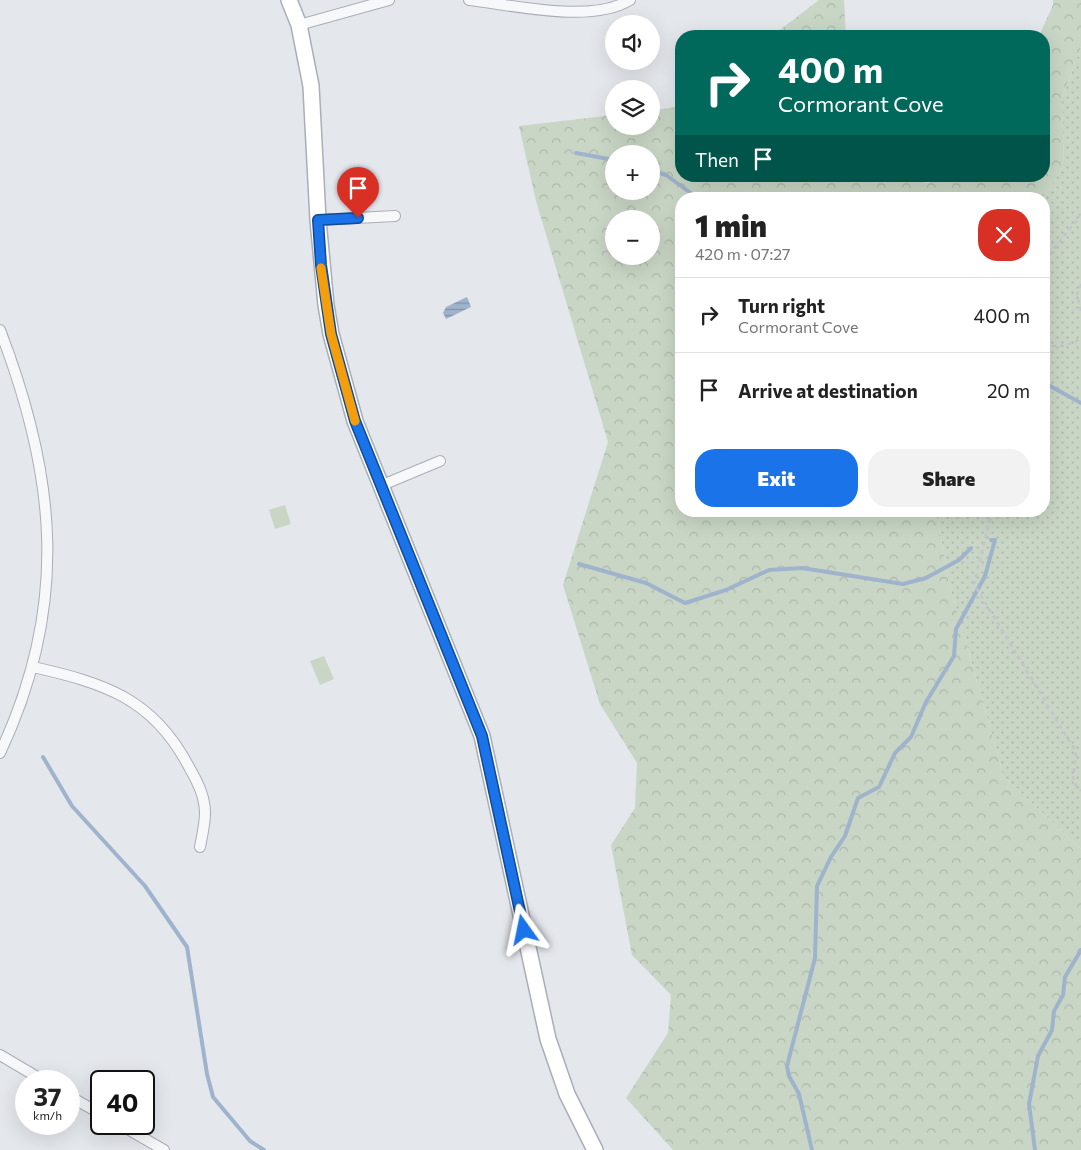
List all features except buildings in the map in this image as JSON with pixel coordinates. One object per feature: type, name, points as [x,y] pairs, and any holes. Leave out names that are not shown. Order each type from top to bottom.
[{"type":"street","points":[[290,0],[299,25],[311,86],[321,265],[331,334],[355,421],[482,736],[548,1038],[567,1094],[595,1150]]},
{"type":"street","points":[[299,25],[389,0]]},
{"type":"street","points":[[469,0],[579,14],[603,9],[630,0]]},
{"type":"street","points":[[318,220],[394,216]]},
{"type":"street","points":[[0,330],[14,367],[35,436],[45,497],[48,567],[41,631],[33,667],[18,712],[0,753]]},
{"type":"street","points":[[380,486],[440,461]]},
{"type":"street","points":[[33,667],[102,686],[146,711],[165,728],[179,748],[200,788],[205,812],[200,847]]},
{"type":"street","points":[[0,1055],[25,1070]]},
{"type":"street","points":[[137,1135],[164,1150]]},
{"type":"path","points":[[1050,254],[1077,220],[1081,212]]},
{"type":"path","points":[[1081,284],[1077,294],[1081,312]]},
{"type":"path","points":[[1050,346],[1064,346],[1081,339]]},
{"type":"path","points":[[991,517],[974,584],[1076,752],[1074,782],[1081,791]]},
{"type":"green space","points":[[819,0],[844,0],[846,30],[780,30]]},
{"type":"green space","points":[[1053,0],[1081,0],[1081,47],[1062,98],[1064,166],[1047,192],[675,192],[675,517],[937,517],[949,583],[1004,777],[1081,849],[1081,1150],[673,1150],[626,1098],[668,1033],[671,995],[632,955],[611,845],[635,808],[637,763],[600,704],[563,585],[608,442],[536,201],[519,126],[605,116],[605,135],[660,135],[660,110],[675,107],[675,182],[1050,182],[1050,30],[1042,30],[1053,5]]},
{"type":"green space","points":[[1081,47],[1081,849],[1004,777],[949,583],[937,517],[1050,517],[1050,192],[1047,192],[1064,166],[1062,98]]},
{"type":"green space","points":[[285,505],[291,524],[275,529],[269,510]]},
{"type":"green space","points":[[324,656],[334,679],[320,685],[310,661]]},
{"type":"water","points":[[467,297],[471,307],[446,319],[443,313],[446,307]]},
{"type":"waterway","points":[[576,153],[605,158]]},
{"type":"waterway","points":[[660,173],[675,182]]},
{"type":"waterway","points":[[676,182],[689,192]]},
{"type":"waterway","points":[[1050,386],[1081,403]]},
{"type":"waterway","points":[[812,1150],[799,1094],[789,1076],[787,1066],[815,958],[817,886],[831,857],[845,836],[858,798],[879,787],[895,753],[911,737],[926,702],[954,656],[956,629],[985,576],[995,540],[991,540]]},
{"type":"waterway","points":[[579,564],[646,583],[685,603],[726,590],[769,570],[802,568],[903,584],[926,578],[959,560],[971,548]]},
{"type":"waterway","points":[[43,757],[72,806],[145,886],[187,947],[207,1074],[213,1097],[250,1141],[264,1150]]},
{"type":"waterway","points":[[1035,1150],[1029,1104],[1038,1056],[1052,1030],[1054,1011],[1063,995],[1065,977],[1081,950]]},
{"type":"slow traffic","points":[[321,268],[331,334],[355,421]]},
{"type":"route","points":[[358,218],[318,220],[321,265],[331,334],[355,421],[482,736],[524,930]]}]
